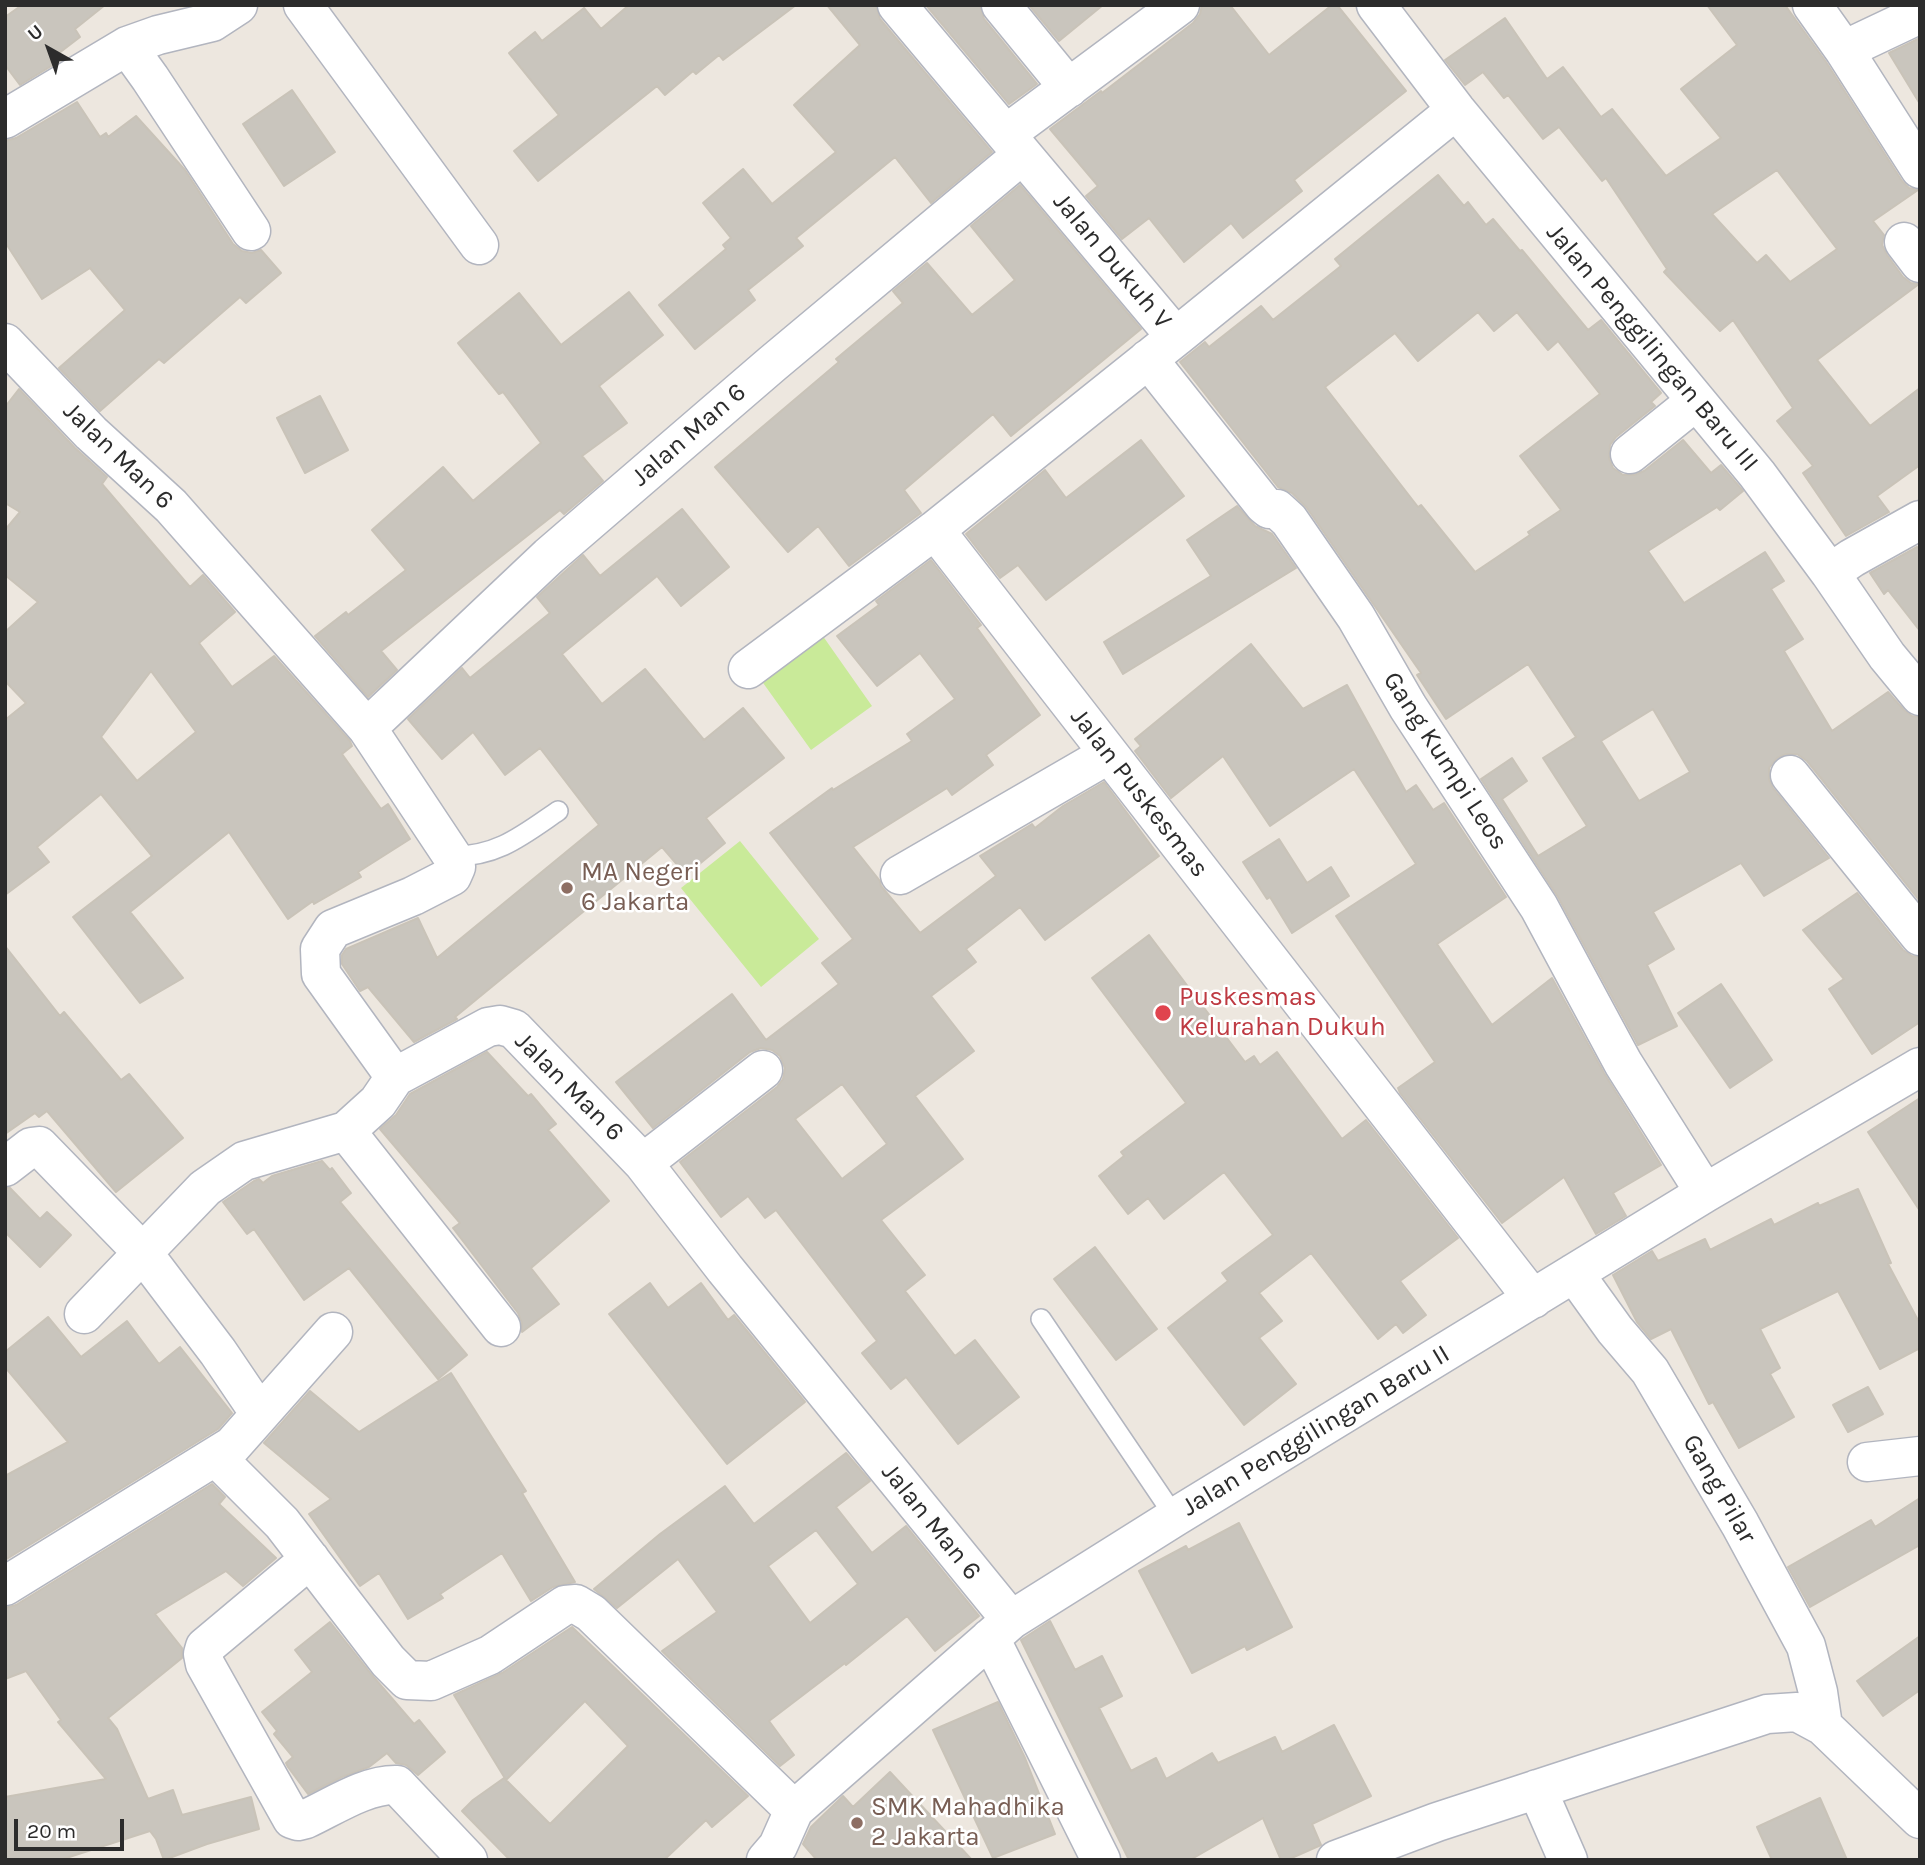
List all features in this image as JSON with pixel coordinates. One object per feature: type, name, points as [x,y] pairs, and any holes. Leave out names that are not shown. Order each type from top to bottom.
[{"type":"street","points":[[5,119],[127,46],[158,35],[212,22],[238,5]]},
{"type":"street","points":[[303,5],[480,245]]},
{"type":"street","name":"Jalan Dukuh V","points":[[897,5],[1014,144],[1162,348],[1456,110]]},
{"type":"street","points":[[1001,5],[1069,88]]},
{"type":"street","name":"Jalan Man 6","points":[[367,728],[548,556],[772,363],[1014,144],[1069,88],[1180,5]]},
{"type":"street","name":"Jalan Penggilingan Baru III","points":[[1376,5],[1456,110],[1756,474],[1830,573],[1887,656],[1920,696]]},
{"type":"street","points":[[1812,5],[1914,146]]},
{"type":"street","points":[[1844,50],[1920,14]]},
{"type":"street","points":[[127,46],[251,231]]},
{"type":"street","name":"Jalan Man 6","points":[[5,343],[92,433],[171,506],[367,728],[452,856]]},
{"type":"street","points":[[748,669],[935,530],[1162,348]]},
{"type":"street","name":"Gang Kumpi Leos","points":[[1162,348],[1264,505],[1269,509],[1277,509],[1289,520],[1356,617],[1408,707],[1539,907],[1623,1063],[1705,1193]]},
{"type":"street","points":[[1630,454],[1696,401]]},
{"type":"street","points":[[1830,573],[1920,520]]},
{"type":"street","name":"Jalan Puskesmas","points":[[935,530],[1533,1299]]},
{"type":"street","points":[[900,876],[1109,754]]},
{"type":"street","points":[[1790,775],[1920,936]]},
{"type":"street","points":[[84,1314],[205,1188],[225,1172],[244,1161],[346,1131],[378,1102],[395,1077],[321,974],[320,949],[333,929],[413,896],[452,876],[456,867],[452,856]]},
{"type":"street","name":"Jalan Man 6","points":[[395,1077],[488,1027],[500,1025],[514,1029],[643,1163],[1000,1629],[1101,1860]]},
{"type":"street","name":"Jalan Penggilingan Baru II","points":[[778,1855],[794,1810],[1000,1629],[1175,1517],[1574,1273],[1920,1067]]},
{"type":"street","points":[[643,1163],[763,1070]]},
{"type":"street","points":[[346,1131],[501,1327]]},
{"type":"street","points":[[5,1167],[31,1147],[39,1146],[143,1253],[218,1352],[260,1414]]},
{"type":"street","name":"Gang Pilar","points":[[1574,1273],[1615,1330],[1650,1371],[1740,1524],[1806,1646],[1823,1726]]},
{"type":"street","points":[[5,1586],[232,1446],[333,1332]]},
{"type":"street","points":[[1867,1461],[1920,1456]]},
{"type":"street","points":[[216,1457],[282,1523],[388,1661],[407,1680],[431,1681],[490,1655],[565,1605],[576,1604],[591,1613],[794,1810]]},
{"type":"street","points":[[310,1559],[205,1647],[205,1664],[292,1819],[306,1819],[370,1790],[384,1785],[397,1785],[468,1860]]},
{"type":"street","points":[[1336,1860],[1437,1822],[1767,1714],[1797,1712],[1823,1726],[1920,1819]]},
{"type":"street","points":[[1537,1789],[1568,1860]]},
{"type":"lane","points":[[452,856],[468,856],[508,845],[558,811]]},
{"type":"lane","points":[[1041,1319],[1175,1517]]},
{"type":"green space","points":[[813,622],[872,706],[811,750],[751,666]]},
{"type":"green space","points":[[740,841],[819,939],[761,987],[681,888]]},
{"type":"building","points":[[22,5],[105,5],[75,29],[80,37],[50,60],[53,65],[20,85],[5,65],[5,17]]},
{"type":"building","points":[[629,5],[796,5],[723,60],[719,55],[696,74],[693,71],[665,95],[657,86],[538,181],[514,151],[559,115],[509,53],[535,32],[542,41],[584,8],[601,29]]},
{"type":"building","points":[[827,5],[876,5],[880,19],[992,152],[931,203],[895,157],[796,238],[803,246],[748,290],[755,300],[695,349],[659,305],[726,249],[723,245],[731,238],[703,203],[743,169],[772,204],[836,152],[794,105],[860,45]]},
{"type":"building","points":[[926,5],[980,5],[984,19],[1037,84],[1009,104]]},
{"type":"building","points":[[1029,5],[1103,5],[1059,41]]},
{"type":"building","points":[[1202,5],[1230,5],[1269,55],[1332,5],[1337,5],[1406,91],[1294,180],[1302,191],[1243,238],[1231,223],[1184,262],[1149,218],[1122,239],[1086,196],[1098,186],[1050,129],[1193,23],[1200,14]]},
{"type":"building","points":[[1707,5],[1785,5],[1826,62],[1902,181],[1909,188],[1918,190],[1873,221],[1884,235],[1882,245],[1887,255],[1903,277],[1911,283],[1919,284],[1817,360],[1870,426],[1920,388],[1920,465],[1877,496],[1889,512],[1846,536],[1803,473],[1813,466],[1777,421],[1793,408],[1733,320],[1720,331],[1664,272],[1667,269],[1606,178],[1602,181],[1559,127],[1543,139],[1508,95],[1504,98],[1483,72],[1465,85],[1445,60],[1505,18],[1547,79],[1563,67],[1601,117],[1612,109],[1666,176],[1721,138],[1681,89],[1737,45]],"holes":[[[1777,170],[1837,249],[1790,282],[1766,255],[1757,263],[1712,214]]]},
{"type":"building","points":[[1920,38],[1920,104],[1889,53]]},
{"type":"building","points":[[292,90],[335,152],[284,186],[243,124]]},
{"type":"building","points":[[77,102],[100,137],[106,133],[108,137],[136,116],[185,170],[233,244],[242,251],[252,253],[261,250],[281,273],[246,303],[240,297],[164,363],[159,359],[100,411],[59,368],[125,310],[90,268],[42,299],[5,242],[5,141],[16,138]]},
{"type":"building","points":[[1438,175],[1464,206],[1468,202],[1486,225],[1493,219],[1588,330],[1601,320],[1661,393],[1651,402],[1655,406],[1616,437],[1610,445],[1609,458],[1613,468],[1623,475],[1644,471],[1683,440],[1711,473],[1721,465],[1743,491],[1720,510],[1717,507],[1648,551],[1684,603],[1765,552],[1784,581],[1771,589],[1803,639],[1784,651],[1832,731],[1888,692],[1904,710],[1912,716],[1920,717],[1920,901],[1807,761],[1797,754],[1786,754],[1777,758],[1769,768],[1769,779],[1773,788],[1829,858],[1764,896],[1741,863],[1653,912],[1674,949],[1647,965],[1677,1026],[1638,1045],[1558,897],[1481,779],[1512,758],[1527,781],[1502,799],[1538,856],[1587,826],[1543,758],[1576,737],[1528,664],[1446,719],[1417,675],[1421,673],[1307,508],[1292,493],[1278,487],[1180,362],[1205,342],[1209,347],[1261,306],[1273,320],[1341,266],[1335,259]],"holes":[[[1478,312],[1494,331],[1517,312],[1548,350],[1558,341],[1600,394],[1520,456],[1561,510],[1528,532],[1530,535],[1475,572],[1421,505],[1418,507],[1325,387],[1395,333],[1418,361]],[[1653,709],[1690,772],[1639,801],[1601,741]]]},
{"type":"building","points":[[1020,185],[1141,329],[1011,436],[993,414],[904,490],[921,513],[849,566],[818,526],[788,552],[715,467],[839,362],[836,359],[903,303],[893,291],[927,263],[972,315],[1015,280],[971,226]]},
{"type":"building","points":[[629,292],[663,335],[599,386],[627,423],[582,456],[603,481],[564,514],[560,510],[381,651],[397,670],[368,697],[315,636],[346,612],[348,615],[406,570],[372,530],[443,467],[473,501],[541,443],[503,392],[499,394],[458,343],[519,293],[561,345]]},
{"type":"building","points":[[19,389],[75,448],[107,477],[102,484],[190,587],[203,575],[235,612],[199,643],[232,687],[274,656],[350,741],[352,746],[342,754],[381,809],[388,804],[410,839],[358,872],[361,877],[314,904],[313,901],[288,919],[229,832],[130,912],[183,978],[140,1003],[73,917],[152,856],[101,794],[37,847],[49,862],[5,895],[5,720],[26,703],[5,681],[5,632],[38,602],[5,575],[5,530],[20,512],[5,503],[5,407]],"holes":[[[151,671],[196,732],[137,781],[101,737]]]},
{"type":"building","points":[[320,396],[348,450],[305,473],[277,418]]},
{"type":"building","points":[[1141,440],[1184,496],[1046,600],[1018,565],[1000,578],[966,534],[1045,470],[1066,498]]},
{"type":"building","points":[[1237,506],[1255,526],[1272,534],[1296,568],[1123,674],[1104,642],[1211,576],[1187,540]]},
{"type":"building","points":[[682,509],[729,567],[681,606],[657,576],[562,654],[602,704],[645,669],[704,740],[743,708],[784,758],[706,818],[725,843],[686,875],[662,847],[455,1017],[457,1019],[414,1042],[368,987],[360,991],[342,964],[342,955],[346,949],[418,918],[437,958],[599,825],[540,748],[505,775],[473,732],[442,759],[408,719],[462,668],[470,678],[550,613],[537,597],[583,555],[600,576]]},
{"type":"building","points":[[1917,547],[1920,550],[1920,631],[1888,590],[1884,594],[1870,573]]},
{"type":"building","points":[[931,560],[981,625],[977,628],[1040,715],[986,755],[993,765],[952,795],[947,788],[853,847],[920,933],[996,876],[980,856],[1032,824],[1035,828],[1063,806],[1104,782],[1159,856],[1045,940],[1020,907],[966,949],[976,962],[931,996],[974,1051],[915,1096],[963,1159],[881,1220],[925,1275],[905,1291],[955,1356],[975,1340],[1019,1397],[958,1444],[906,1377],[891,1389],[862,1353],[877,1341],[776,1210],[765,1218],[748,1196],[721,1217],[680,1162],[777,1087],[783,1079],[785,1068],[780,1056],[772,1050],[761,1048],[750,1052],[653,1128],[616,1082],[732,994],[766,1040],[839,984],[822,963],[853,939],[770,833],[832,788],[833,790],[912,741],[907,734],[955,699],[920,653],[877,686],[837,636],[879,605],[876,601]],"holes":[[[842,1084],[887,1144],[842,1179],[795,1119]]]},
{"type":"building","points":[[1251,644],[1303,709],[1347,685],[1406,792],[1416,785],[1433,810],[1444,803],[1506,897],[1437,944],[1492,1025],[1552,978],[1604,1073],[1661,1165],[1613,1193],[1626,1216],[1596,1234],[1564,1177],[1502,1223],[1400,1093],[1398,1088],[1435,1062],[1336,916],[1416,864],[1354,769],[1270,826],[1223,756],[1171,798],[1135,751],[1141,746],[1135,739]]},
{"type":"building","points":[[1279,839],[1307,883],[1331,867],[1349,896],[1292,933],[1270,897],[1267,899],[1243,862]]},
{"type":"building","points":[[1857,893],[1903,950],[1912,956],[1920,957],[1920,1022],[1872,1054],[1829,989],[1844,979],[1803,930]]},
{"type":"building","points":[[1149,935],[1245,1062],[1254,1056],[1260,1065],[1277,1052],[1342,1139],[1366,1120],[1458,1238],[1400,1281],[1426,1315],[1403,1333],[1396,1324],[1378,1339],[1311,1253],[1259,1293],[1282,1321],[1259,1338],[1296,1384],[1244,1425],[1168,1328],[1228,1281],[1222,1273],[1273,1235],[1224,1172],[1164,1219],[1148,1198],[1128,1214],[1099,1176],[1124,1156],[1121,1152],[1186,1103],[1092,978]]},
{"type":"building","points":[[5,946],[60,1016],[64,1012],[121,1080],[129,1074],[183,1138],[116,1192],[47,1111],[39,1117],[35,1113],[5,1134]]},
{"type":"building","points":[[1721,984],[1772,1060],[1730,1088],[1678,1013]]},
{"type":"building","points":[[487,1052],[528,1096],[531,1094],[556,1124],[548,1130],[609,1201],[531,1268],[559,1304],[522,1332],[518,1313],[453,1228],[460,1223],[380,1129],[396,1115],[410,1094]]},
{"type":"building","points":[[1920,1098],[1920,1211],[1868,1132]]},
{"type":"building","points":[[322,1161],[330,1170],[332,1168],[351,1193],[340,1202],[467,1355],[438,1379],[349,1268],[304,1300],[254,1229],[247,1234],[223,1202],[254,1181],[259,1179],[263,1183],[272,1176]]},
{"type":"building","points":[[5,1188],[10,1188],[40,1219],[47,1212],[71,1235],[40,1267],[5,1232]]},
{"type":"building","points":[[1858,1189],[1891,1263],[1888,1264],[1920,1324],[1920,1348],[1880,1369],[1838,1291],[1760,1329],[1780,1368],[1770,1374],[1794,1417],[1739,1448],[1713,1402],[1709,1404],[1671,1329],[1651,1339],[1637,1322],[1613,1275],[1652,1251],[1658,1261],[1705,1239],[1710,1250],[1771,1219],[1774,1225],[1818,1203],[1819,1206]]},
{"type":"building","points":[[1095,1247],[1157,1329],[1116,1360],[1054,1279]]},
{"type":"building","points":[[650,1283],[668,1308],[701,1283],[728,1320],[734,1315],[805,1402],[727,1464],[609,1314]]},
{"type":"building","points":[[48,1317],[81,1357],[127,1321],[159,1364],[180,1347],[232,1413],[218,1429],[5,1560],[5,1476],[68,1442],[5,1367],[5,1352]]},
{"type":"building","points":[[451,1373],[526,1491],[522,1493],[575,1582],[553,1587],[531,1601],[502,1553],[440,1594],[443,1598],[408,1619],[379,1573],[360,1586],[309,1514],[331,1499],[264,1443],[310,1391],[359,1432]]},
{"type":"building","points":[[1868,1387],[1883,1414],[1848,1432],[1833,1405]]},
{"type":"building","points":[[846,1453],[870,1481],[836,1507],[872,1553],[906,1526],[979,1616],[935,1651],[907,1616],[769,1721],[794,1755],[780,1766],[662,1651],[717,1612],[678,1559],[617,1608],[594,1589],[660,1534],[725,1486],[754,1524]],"holes":[[[816,1530],[858,1584],[810,1623],[768,1566]]]},
{"type":"building","points":[[212,1484],[225,1497],[219,1504],[276,1558],[243,1586],[226,1571],[155,1614],[182,1648],[182,1658],[108,1718],[117,1729],[148,1799],[173,1790],[182,1815],[251,1797],[259,1829],[164,1860],[150,1831],[60,1860],[5,1860],[5,1797],[106,1779],[58,1722],[61,1720],[26,1671],[5,1679],[5,1608],[16,1605]]},
{"type":"building","points":[[1920,1498],[1920,1545],[1810,1607],[1788,1567],[1871,1520],[1875,1527]]},
{"type":"building","points":[[1239,1523],[1292,1627],[1247,1650],[1245,1646],[1192,1673],[1139,1571],[1186,1546],[1188,1550]]},
{"type":"building","points":[[1050,1621],[1075,1670],[1102,1656],[1122,1696],[1099,1708],[1131,1771],[1156,1758],[1166,1779],[1212,1753],[1218,1763],[1275,1737],[1282,1752],[1334,1725],[1371,1796],[1312,1824],[1321,1845],[1287,1860],[1281,1860],[1263,1818],[1190,1860],[1129,1860],[1021,1640]]},
{"type":"building","points":[[330,1622],[414,1724],[419,1720],[445,1752],[418,1775],[406,1765],[396,1763],[387,1753],[369,1767],[308,1794],[288,1767],[286,1763],[293,1757],[274,1734],[277,1731],[262,1712],[312,1672],[295,1650]]},
{"type":"building","points":[[572,1627],[748,1796],[712,1827],[706,1820],[664,1860],[510,1860],[462,1811],[504,1778],[506,1780],[454,1695],[502,1673]],"holes":[[[585,1701],[628,1746],[550,1824],[506,1780]]]},
{"type":"building","points":[[1920,1636],[1920,1690],[1883,1716],[1857,1681]]},
{"type":"building","points":[[998,1702],[1025,1758],[1055,1834],[993,1858],[933,1730]]},
{"type":"building","name":"SMK Mahadhika 2 Jakarta","points":[[890,1772],[972,1860],[817,1860],[803,1844],[811,1827],[843,1796],[853,1807]]},
{"type":"building","points":[[1820,1798],[1847,1860],[1772,1860],[1757,1827]]},
{"type":"place","name":"MA Negeri 6 Jakarta","points":[[567,888]]},
{"type":"place","name":"Puskesmas Kelurahan Dukuh","points":[[1163,1013]]},
{"type":"place","name":"SMK Mahadhika 2 Jakarta","points":[[857,1823]]}]
